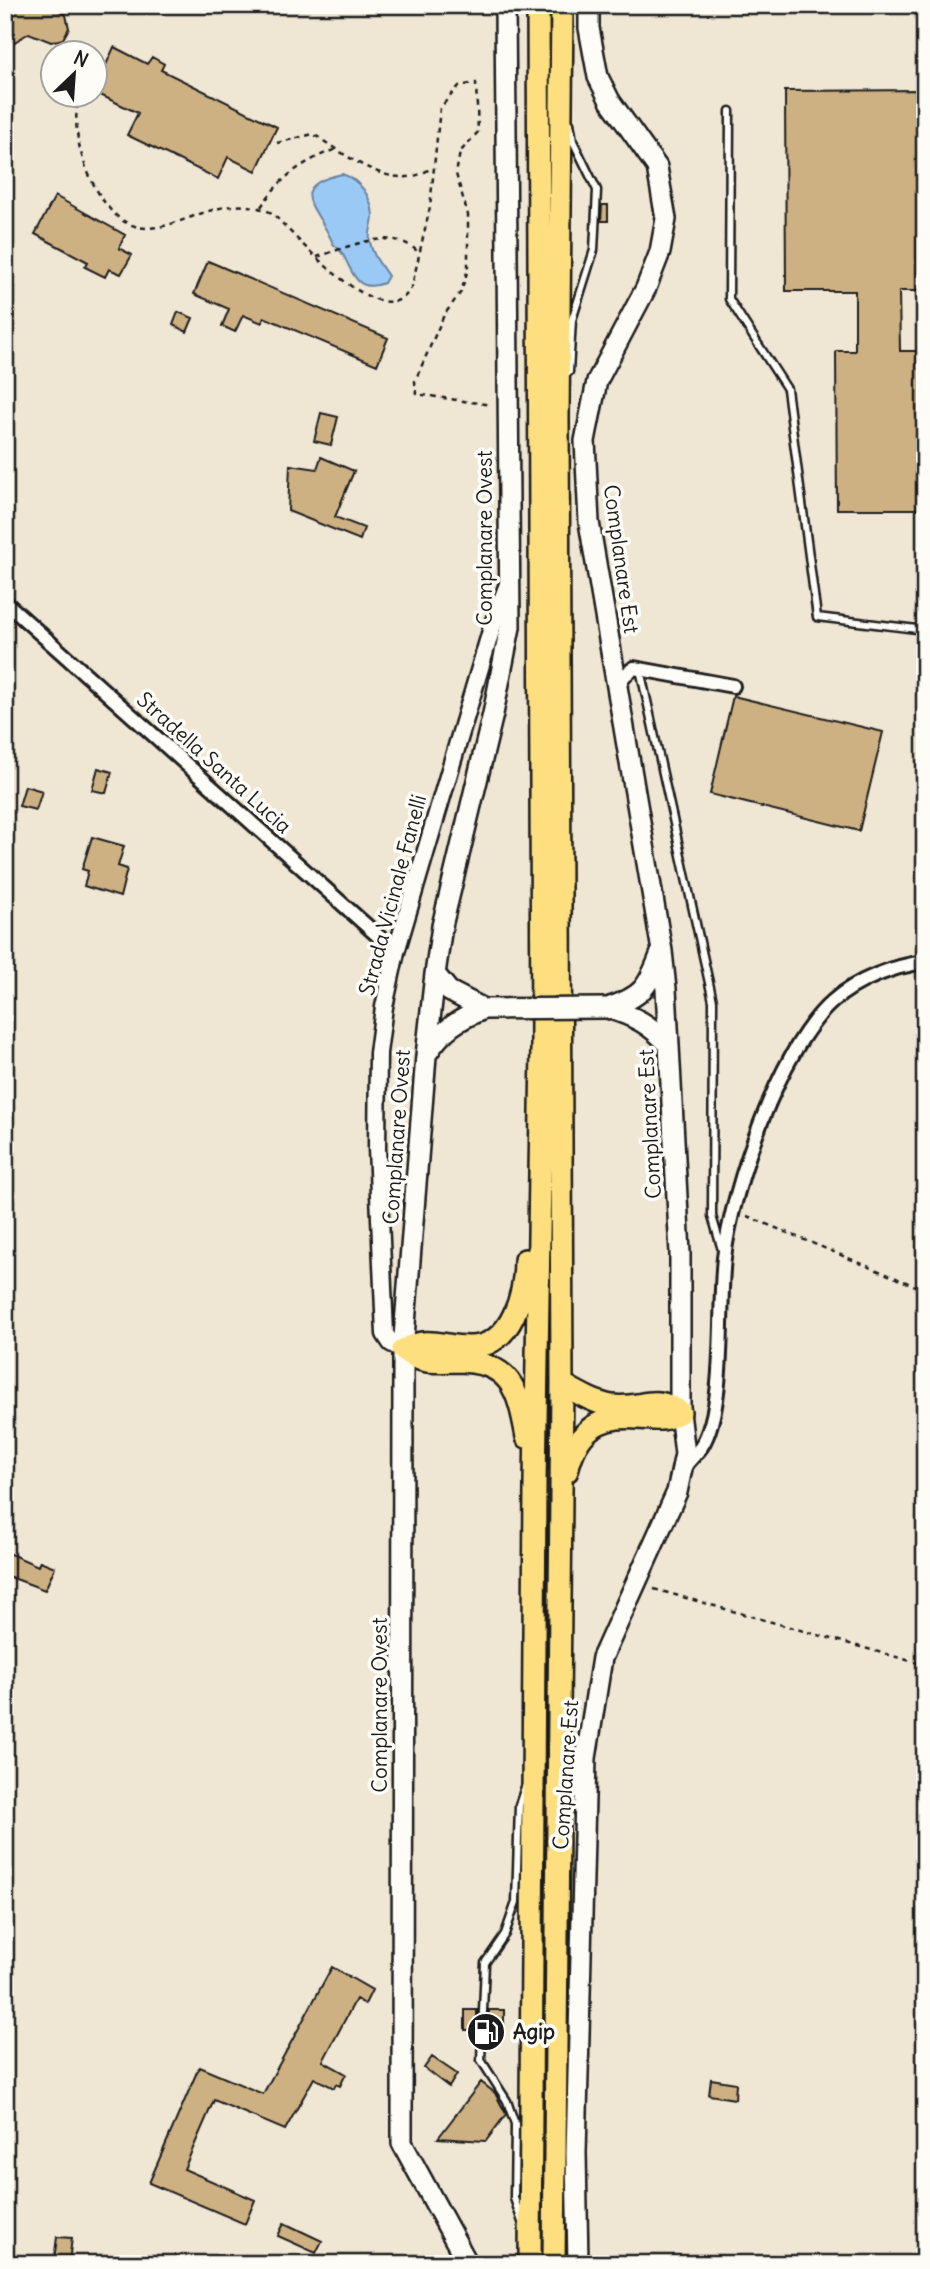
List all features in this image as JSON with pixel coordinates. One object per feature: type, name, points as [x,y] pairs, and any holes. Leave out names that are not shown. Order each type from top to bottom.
[{"type":"highway","points":[[530,2256],[535,1483],[542,1049],[538,5]]},
{"type":"highway","points":[[554,2264],[562,1384],[558,418],[562,5]]},
{"type":"highway","points":[[535,1483],[520,1399],[507,1377],[481,1362],[417,1361],[403,1350],[419,1342],[474,1348],[490,1342],[508,1325],[520,1303],[525,1284],[528,1142],[542,1049]]},
{"type":"highway","points":[[560,1503],[573,1447],[588,1429],[614,1418],[667,1420],[680,1412],[665,1402],[655,1401],[613,1406],[585,1397],[562,1384]]},
{"type":"main road","name":"Complanare Ovest","points":[[468,2264],[402,2143],[403,1350],[426,1056],[442,926],[510,626],[505,5]]},
{"type":"main road","name":"Complanare Est","points":[[578,2264],[576,2153],[586,1758],[602,1658],[677,1492],[685,1454],[680,1412],[680,1253],[662,951],[589,522],[585,441],[597,381],[646,288],[660,252],[666,219],[657,167],[610,101],[598,77],[589,28],[589,5]]},
{"type":"main road","points":[[607,1008],[639,995],[650,982],[662,951]]},
{"type":"main road","points":[[435,974],[449,991],[484,1009]]},
{"type":"main road","points":[[426,1056],[441,1033],[459,1019],[484,1009],[607,1008],[635,1016],[651,1026],[669,1045]]},
{"type":"street","name":"Strada Vicinale Fanelli","points":[[403,1350],[391,1343],[385,1334],[377,1148],[378,1053],[396,952],[493,624],[510,578]]},
{"type":"street","name":"Stradella Santa Lucia","points":[[5,601],[396,952]]},
{"type":"street","points":[[617,692],[624,676],[634,668],[733,686]]},
{"type":"street","points":[[681,1470],[702,1446],[715,1411],[724,1256],[750,1157],[776,1086],[801,1040],[833,1001],[876,974],[925,962]]},
{"type":"lane","points":[[558,418],[568,380],[572,320],[594,250],[597,190],[573,141],[563,62]]},
{"type":"lane","points":[[730,111],[729,299],[787,389],[817,617],[925,630]]},
{"type":"lane","points":[[640,669],[713,1001],[712,1216],[724,1256]]},
{"type":"lane","points":[[530,2256],[514,2198],[515,2123],[507,2101],[481,2060],[485,1963],[505,1934],[516,1902],[519,1805],[534,1762]]},
{"type":"path","points":[[76,108],[79,155],[106,205],[119,220],[138,229],[157,228],[229,207],[261,207],[272,213],[358,294],[381,300],[399,300],[408,295],[412,286],[430,207],[440,108],[459,86],[476,83],[478,132],[460,152],[456,174],[468,215],[468,269],[461,292],[444,315],[415,381],[416,394],[508,405]]},
{"type":"path","points":[[277,144],[313,134],[354,161],[385,174],[407,177],[425,173],[432,167]]},
{"type":"path","points":[[261,207],[284,177],[301,164],[338,148]]},
{"type":"path","points":[[317,257],[372,241],[397,239],[408,242],[419,253]]},
{"type":"path","points":[[735,1210],[925,1290]]},
{"type":"path","points":[[634,1584],[925,1665]]},
{"type":"water","points":[[342,174],[359,185],[370,201],[373,215],[370,242],[375,256],[388,276],[384,283],[372,286],[357,280],[310,202],[309,193],[313,186],[324,179]]},
{"type":"building","points":[[5,5],[49,5],[66,15],[69,28],[64,38],[41,38],[29,33],[5,48]]},
{"type":"building","points":[[114,47],[147,64],[152,57],[164,64],[161,70],[277,127],[256,171],[228,157],[218,179],[127,135],[138,113],[108,99],[108,60]]},
{"type":"building","points":[[925,90],[925,291],[899,291],[900,351],[923,351],[924,509],[837,509],[836,351],[855,351],[855,291],[786,291],[785,91]]},
{"type":"building","points":[[55,196],[125,235],[119,248],[132,255],[121,274],[109,269],[105,277],[85,267],[88,262],[35,234]]},
{"type":"building","points":[[602,205],[608,205],[608,221],[601,221]]},
{"type":"building","points":[[208,261],[388,338],[377,365],[264,317],[262,323],[243,315],[235,332],[222,326],[229,309],[194,294]]},
{"type":"building","points":[[178,312],[193,318],[187,332],[173,325]]},
{"type":"building","points":[[321,413],[338,417],[331,445],[314,441]]},
{"type":"building","points":[[321,457],[354,471],[335,517],[364,528],[360,540],[288,511],[290,465],[317,469]]},
{"type":"building","points":[[733,696],[883,732],[859,831],[710,794]]},
{"type":"building","points":[[98,768],[112,772],[106,793],[92,790]]},
{"type":"building","points":[[25,786],[42,791],[36,810],[19,806]]},
{"type":"building","points":[[92,837],[124,846],[118,866],[127,869],[120,897],[84,886],[88,871],[82,869]]},
{"type":"building","points":[[8,1553],[38,1566],[40,1561],[55,1567],[45,1590],[5,1575]]},
{"type":"building","points":[[332,1967],[372,1990],[365,2004],[356,1999],[323,2061],[346,2074],[340,2086],[336,2084],[334,2088],[314,2078],[285,2130],[214,2100],[184,2169],[255,2200],[245,2224],[149,2183],[199,2067],[263,2094]]},
{"type":"building","points":[[465,2010],[477,2010],[477,2030],[465,2030]]},
{"type":"building","points":[[489,2010],[504,2010],[504,2031],[488,2030]]},
{"type":"building","points":[[432,2057],[457,2074],[449,2087],[424,2068]]},
{"type":"building","points":[[711,2079],[736,2083],[735,2099],[709,2095]]},
{"type":"building","points":[[481,2082],[495,2093],[506,2114],[486,2141],[438,2138]]},
{"type":"building","points":[[284,2223],[322,2241],[316,2253],[278,2236]]},
{"type":"building","points":[[57,2237],[72,2238],[69,2262],[54,2260]]},
{"type":"place","name":"Agip","points":[[486,2032]]}]
